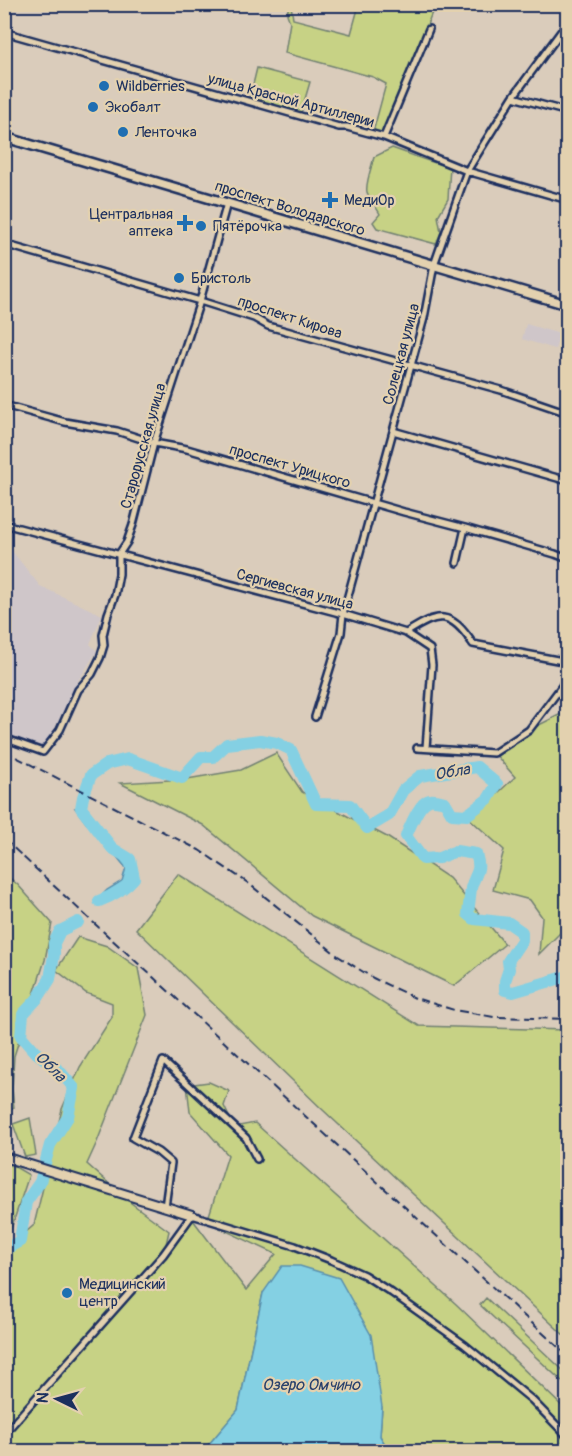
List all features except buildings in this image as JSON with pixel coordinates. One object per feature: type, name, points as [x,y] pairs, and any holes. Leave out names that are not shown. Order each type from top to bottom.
[{"type":"main road","name":"проспект Володарского","points":[[7,138],[567,305]]},
{"type":"street","name":"Солецкая улица","points":[[315,717],[341,633],[343,614],[372,502],[424,318],[434,265],[467,171],[513,97],[567,22]]},
{"type":"street","points":[[384,137],[429,29]]},
{"type":"street","name":"улица Красной Артиллерии","points":[[4,32],[339,127],[384,137],[467,171],[567,200]]},
{"type":"street","points":[[513,97],[567,112]]},
{"type":"street","points":[[4,153],[7,138]]},
{"type":"street","name":"Старорусская улица","points":[[4,738],[43,752],[60,730],[78,690],[92,674],[100,658],[104,645],[103,635],[119,574],[119,554],[130,534],[154,443],[200,301],[227,204]]},
{"type":"street","name":"проспект Кирова","points":[[4,244],[200,301],[254,318],[268,326],[501,390],[567,413]]},
{"type":"street","name":"проспект Урицкого","points":[[4,405],[65,422],[91,425],[154,443],[187,449],[567,559]]},
{"type":"street","points":[[393,431],[567,481]]},
{"type":"street","name":"Сергиевская улица","points":[[4,524],[343,614],[406,633],[430,649],[432,665],[426,748]]},
{"type":"street","points":[[457,563],[465,528]]},
{"type":"street","points":[[406,633],[424,621],[436,618],[453,621],[463,629],[473,644],[567,662]]},
{"type":"street","points":[[417,748],[494,753],[529,730],[561,686],[567,673]]},
{"type":"street","points":[[165,1207],[171,1163],[158,1152],[133,1138],[163,1061],[246,1138],[257,1159]]},
{"type":"street","points":[[4,1157],[295,1246],[364,1275],[465,1345],[532,1400],[567,1437]]},
{"type":"street","points":[[4,1434],[164,1255],[192,1215]]},
{"type":"shaded area","points":[[526,324],[560,334],[555,349],[522,339]]},
{"type":"shaded area","points":[[4,541],[40,586],[102,615],[90,644],[97,651],[78,681],[43,752],[5,739]]},
{"type":"green space","points":[[289,5],[291,5],[293,19],[351,34],[359,5],[435,5],[383,135],[373,132],[386,84],[373,77],[285,53],[290,22],[287,14]]},
{"type":"green space","points":[[257,68],[310,82],[300,116],[249,101]]},
{"type":"green space","points":[[392,148],[450,166],[448,199],[438,216],[441,232],[436,244],[377,228],[373,222],[380,214],[367,192],[369,175],[374,157]]},
{"type":"green space","points":[[567,711],[567,926],[539,954],[542,917],[530,900],[493,890],[504,850],[470,819],[515,777],[494,753],[529,730]]},
{"type":"green space","points":[[276,753],[302,792],[387,837],[449,878],[505,944],[454,986],[312,916],[203,825],[120,783],[187,779],[241,770]]},
{"type":"green space","points":[[4,873],[52,923],[45,960],[14,1056],[12,1089],[14,1108],[5,1111]]},
{"type":"green space","points":[[178,874],[419,1026],[567,1030],[567,1338],[323,1110],[136,929]]},
{"type":"green space","points":[[78,937],[107,946],[138,968],[147,1015],[87,1164],[131,1203],[169,1231],[164,1253],[193,1220],[246,1290],[276,1254],[207,1222],[228,1155],[190,1112],[187,1085],[209,1082],[229,1091],[224,1106],[234,1127],[255,1123],[456,1304],[567,1411],[567,1451],[389,1451],[380,1436],[382,1407],[263,1293],[238,1410],[203,1451],[5,1451],[5,1249],[34,1225],[62,1109],[80,1067],[112,1017],[112,1003],[86,993],[56,970]]},
{"type":"green space","points":[[30,1118],[36,1155],[25,1157],[13,1124]]},
{"type":"green space","points":[[10,1164],[29,1175],[10,1232],[5,1233],[5,1169]]},
{"type":"green space","points":[[486,1298],[567,1374],[567,1386],[480,1305]]},
{"type":"water","points":[[75,808],[81,808],[112,848],[130,859],[134,878],[118,892],[99,901],[107,890],[122,881],[126,868]]},
{"type":"water","name":"Озеро Омчино","points":[[282,1266],[300,1266],[339,1278],[371,1335],[382,1407],[380,1436],[389,1451],[203,1451],[238,1410],[263,1293]]},
{"type":"waterway","name":"Обла","points":[[99,901],[118,892],[134,878],[130,859],[112,848],[81,808],[91,775],[107,764],[128,759],[182,778],[201,757],[213,757],[227,744],[260,740],[277,743],[291,750],[316,804],[350,805],[367,828],[389,815],[403,790],[420,776],[477,767],[497,784],[488,799],[467,815],[452,814],[445,802],[430,800],[422,805],[415,815],[406,836],[423,859],[439,858],[456,851],[476,854],[478,869],[471,888],[468,914],[474,919],[509,923],[522,932],[522,940],[508,961],[509,969],[505,990],[513,992],[568,976]]},
{"type":"waterway","name":"Обла","points":[[4,1250],[20,1241],[26,1202],[40,1182],[50,1145],[68,1117],[74,1088],[58,1069],[34,1051],[21,1036],[23,1014],[38,998],[50,979],[54,943],[60,931],[78,922]]},
{"type":"waterway","points":[[59,1452],[68,1452]]},
{"type":"railway","points":[[4,751],[199,850],[248,883],[338,956],[373,978],[415,998],[454,1010],[494,1017],[568,1019]]},
{"type":"railway","points":[[4,839],[568,1356]]},
{"type":"place","name":"Wildberries","points":[[104,86]]},
{"type":"place","name":"Экобалт","points":[[93,107]]},
{"type":"place","name":"Ленточка","points":[[123,132]]},
{"type":"place","name":"МедиОр","points":[[330,200]]},
{"type":"place","name":"Центральная аптека","points":[[185,223]]},
{"type":"place","name":"Пятёрочка","points":[[201,226]]},
{"type":"place","name":"Бристоль","points":[[179,278]]},
{"type":"place","name":"Медицинский центр","points":[[67,1293]]}]
